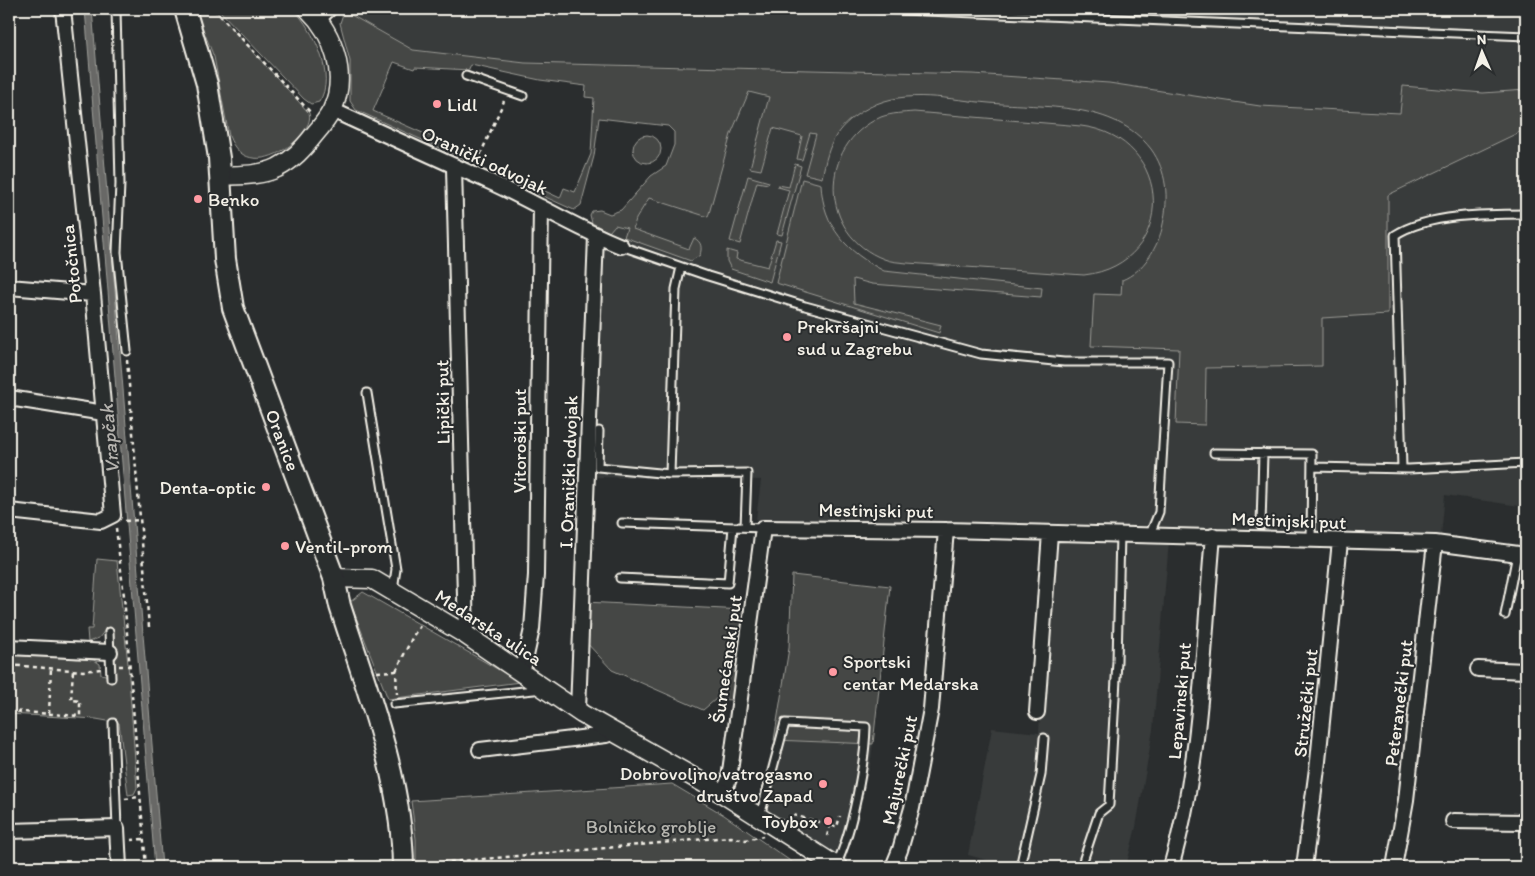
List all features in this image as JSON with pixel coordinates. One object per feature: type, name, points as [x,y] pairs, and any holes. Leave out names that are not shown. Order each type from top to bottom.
[{"type":"main road","name":"Oranice","points":[[185,9],[207,84],[220,176],[225,259],[233,308],[334,578],[340,606],[395,785],[407,867]]},
{"type":"street","name":"Potočnica","points":[[63,9],[104,413],[117,519]]},
{"type":"street","points":[[220,176],[249,174],[277,168],[300,153],[332,110],[336,91],[334,48],[320,22],[308,9]]},
{"type":"street","name":"Oranički odvojak","points":[[332,110],[454,168],[487,180],[596,236],[621,246]]},
{"type":"street","name":"Lipički put","points":[[454,168],[466,636]]},
{"type":"street","name":"Vitoroški put","points":[[522,674],[532,629],[536,575],[540,207]]},
{"type":"street","name":"I. Oranički odvojak","points":[[578,710],[596,236]]},
{"type":"street","points":[[9,287],[93,294]]},
{"type":"street","points":[[9,398],[104,413]]},
{"type":"street","points":[[9,511],[101,521],[117,519]]},
{"type":"street","name":"Mestinjski put","points":[[762,528],[946,530],[1435,543],[1522,554]]},
{"type":"street","name":"Šumećanski put","points":[[723,794],[729,779],[762,528]]},
{"type":"street","name":"Majurečki put","points":[[893,867],[912,808],[931,709],[946,530]]},
{"type":"street","points":[[1037,712],[1050,533]]},
{"type":"street","name":"Lepavinski put","points":[[1171,867],[1183,823],[1196,746],[1212,536]]},
{"type":"street","name":"Stružečki put","points":[[1304,867],[1316,780],[1340,541]]},
{"type":"street","name":"Peteranečki put","points":[[1394,867],[1406,800],[1435,543]]},
{"type":"street","name":"Medarska ulica","points":[[334,578],[372,579],[393,591],[466,636],[578,710],[723,794],[837,866]]},
{"type":"street","points":[[9,647],[110,659]]},
{"type":"street","points":[[1478,669],[1526,671]]},
{"type":"street","points":[[480,750],[606,735],[615,732]]},
{"type":"street","points":[[1453,821],[1526,822]]},
{"type":"street","points":[[9,831],[117,828],[119,867]]},
{"type":"lane","points":[[116,9],[120,184],[117,252],[127,351]]},
{"type":"lane","points":[[320,22],[334,9]]},
{"type":"lane","points":[[877,9],[1526,36]]},
{"type":"lane","points":[[466,76],[522,96]]},
{"type":"lane","points":[[1402,468],[1395,235],[1408,226],[1474,215],[1526,214]]},
{"type":"lane","points":[[621,246],[805,306],[981,354],[1064,362],[1168,362],[1159,512],[1152,529]]},
{"type":"lane","points":[[670,474],[676,289],[681,267]]},
{"type":"lane","points":[[367,393],[396,569],[393,591]]},
{"type":"lane","points":[[599,432],[598,468],[670,474],[747,473],[745,527]]},
{"type":"lane","points":[[1214,453],[1312,454],[1311,540]]},
{"type":"lane","points":[[1260,525],[1263,453]]},
{"type":"lane","points":[[1312,466],[1402,468],[1526,463]]},
{"type":"lane","points":[[622,522],[762,528]]},
{"type":"lane","points":[[620,578],[728,583],[733,527]]},
{"type":"lane","points":[[1081,867],[1099,812],[1109,804],[1117,661],[1120,534]]},
{"type":"lane","points":[[1505,615],[1522,554]]},
{"type":"lane","points":[[109,632],[111,678]]},
{"type":"lane","points":[[395,704],[534,690],[538,685]]},
{"type":"lane","points":[[112,722],[117,828]]},
{"type":"lane","points":[[767,821],[785,724],[866,727],[862,766],[847,834],[837,866]]},
{"type":"lane","points":[[1020,867],[1041,775],[1044,738]]},
{"type":"path","points":[[214,9],[314,117]]},
{"type":"path","points":[[477,162],[504,101]]},
{"type":"path","points":[[127,351],[149,627]]},
{"type":"path","points":[[140,520],[117,519],[146,867]]},
{"type":"path","points":[[395,704],[396,671],[413,636],[424,620]]},
{"type":"path","points":[[9,665],[97,670],[110,659]]},
{"type":"path","points":[[49,714],[51,668]]},
{"type":"path","points":[[9,711],[80,716],[80,700],[71,700],[74,670]]},
{"type":"path","points":[[368,672],[396,671]]},
{"type":"path","points":[[123,799],[140,797]]},
{"type":"path","points":[[792,815],[837,827],[842,809]]},
{"type":"path","points":[[407,867],[705,839],[731,837],[746,840],[763,836],[767,821]]},
{"type":"path","points":[[827,836],[830,825]]},
{"type":"path","points":[[138,840],[144,839]]},
{"type":"shaded area","points":[[85,9],[92,9],[162,867],[155,867]]},
{"type":"shaded area","points":[[340,9],[1526,9],[1526,90],[1483,93],[1403,86],[1401,113],[1260,106],[1109,83],[972,74],[525,63],[413,50]]},
{"type":"shaded area","points":[[748,79],[1124,108],[1184,132],[1180,425],[1205,425],[1206,368],[1322,366],[1322,318],[1388,314],[1388,195],[1526,129],[1526,507],[1445,495],[1441,536],[758,520],[756,519],[761,480],[590,477],[599,250],[615,222],[728,135]]},
{"type":"shaded area","points":[[1048,541],[1169,541],[1153,730],[1136,827],[1126,867],[1012,867],[968,855],[992,728],[1039,733]]},
{"type":"shaded area","points":[[774,740],[873,744],[870,766],[847,853],[847,866],[756,807]]},
{"type":"green space","points":[[195,9],[214,9],[309,113],[309,122],[303,133],[280,152],[265,158],[251,158],[239,151],[229,136],[214,57]]},
{"type":"green space","points":[[218,9],[294,10],[315,41],[324,66],[324,91],[319,102],[311,104],[304,99]]},
{"type":"green space","points":[[344,11],[413,50],[525,63],[972,74],[1109,83],[1260,106],[1400,113],[1403,86],[1483,93],[1526,90],[1526,129],[1388,195],[1388,314],[1322,318],[1322,366],[1206,368],[1205,425],[1176,424],[1179,349],[1091,346],[1094,294],[1121,295],[1122,280],[1137,271],[1154,249],[1161,232],[1165,214],[1165,185],[1156,157],[1136,133],[1118,122],[1077,110],[1055,107],[929,97],[898,98],[870,107],[858,114],[842,128],[831,144],[822,178],[805,174],[816,134],[810,133],[802,160],[797,159],[802,136],[773,128],[761,170],[750,168],[769,97],[749,92],[731,134],[708,217],[649,198],[636,219],[633,229],[689,249],[694,238],[699,241],[701,245],[700,255],[691,261],[624,237],[627,228],[615,225],[609,232],[592,223],[590,215],[592,211],[600,210],[610,214],[621,210],[651,176],[666,166],[674,145],[674,132],[668,126],[599,118],[594,156],[581,205],[574,210],[508,180],[506,173],[560,198],[564,188],[575,192],[591,154],[594,98],[585,97],[586,86],[540,80],[471,65],[469,70],[415,67],[414,69],[394,62],[373,111],[475,156],[469,161],[356,110],[350,101],[350,61],[340,23]]},
{"type":"green space","points":[[914,112],[1081,126],[1112,135],[1134,152],[1148,175],[1153,200],[1150,226],[1137,249],[1115,266],[1084,275],[907,263],[884,259],[863,247],[847,231],[838,211],[834,190],[837,168],[845,148],[860,130],[881,117]]},
{"type":"green space","points":[[647,135],[657,139],[661,149],[657,159],[647,163],[637,159],[633,149],[637,139]]},
{"type":"green space","points":[[795,164],[801,166],[782,235],[777,234],[789,190],[778,187],[778,185],[789,187]]},
{"type":"green space","points":[[748,176],[769,182],[768,184],[757,182],[740,244],[730,241]]},
{"type":"green space","points":[[802,179],[821,184],[826,213],[839,236],[859,255],[884,271],[1042,288],[1041,297],[872,284],[853,279],[854,303],[941,325],[939,333],[776,283]]},
{"type":"green space","points":[[776,240],[781,241],[770,282],[731,269],[727,261],[727,250],[737,253],[736,259],[768,267]]},
{"type":"green space","points":[[97,559],[117,561],[128,664],[137,788],[134,794],[128,795],[119,723],[96,719],[9,714],[9,654],[94,660],[100,664],[101,674],[115,677],[113,630],[105,630],[99,638],[88,642],[87,629],[92,629]]},
{"type":"green space","name":"Sportski centar Medarska","points":[[792,575],[890,586],[873,744],[774,740],[789,648]]},
{"type":"green space","points":[[363,592],[520,682],[388,699],[350,602]]},
{"type":"green space","points":[[585,602],[744,610],[732,700],[716,699],[703,710],[612,670],[584,640]]},
{"type":"green space","name":"Bolničko groblje","points":[[672,784],[724,815],[799,867],[416,867],[416,839],[411,801]]},
{"type":"place","name":"Lidl","points":[[437,104]]},
{"type":"place","name":"Benko","points":[[198,199]]},
{"type":"place","name":"Prekršajni sud u Zagrebu","points":[[787,337]]},
{"type":"place","name":"Denta-optic","points":[[266,487]]},
{"type":"place","name":"Ventil-prom","points":[[285,546]]},
{"type":"place","name":"Sportski centar Medarska","points":[[833,672]]},
{"type":"place","name":"Dobrovoljno vatrogasno društvo Zapad","points":[[823,784]]},
{"type":"place","name":"Toybox","points":[[828,821]]},
{"type":"water label","name":"Vrapčak","points":[[109,439]]}]
